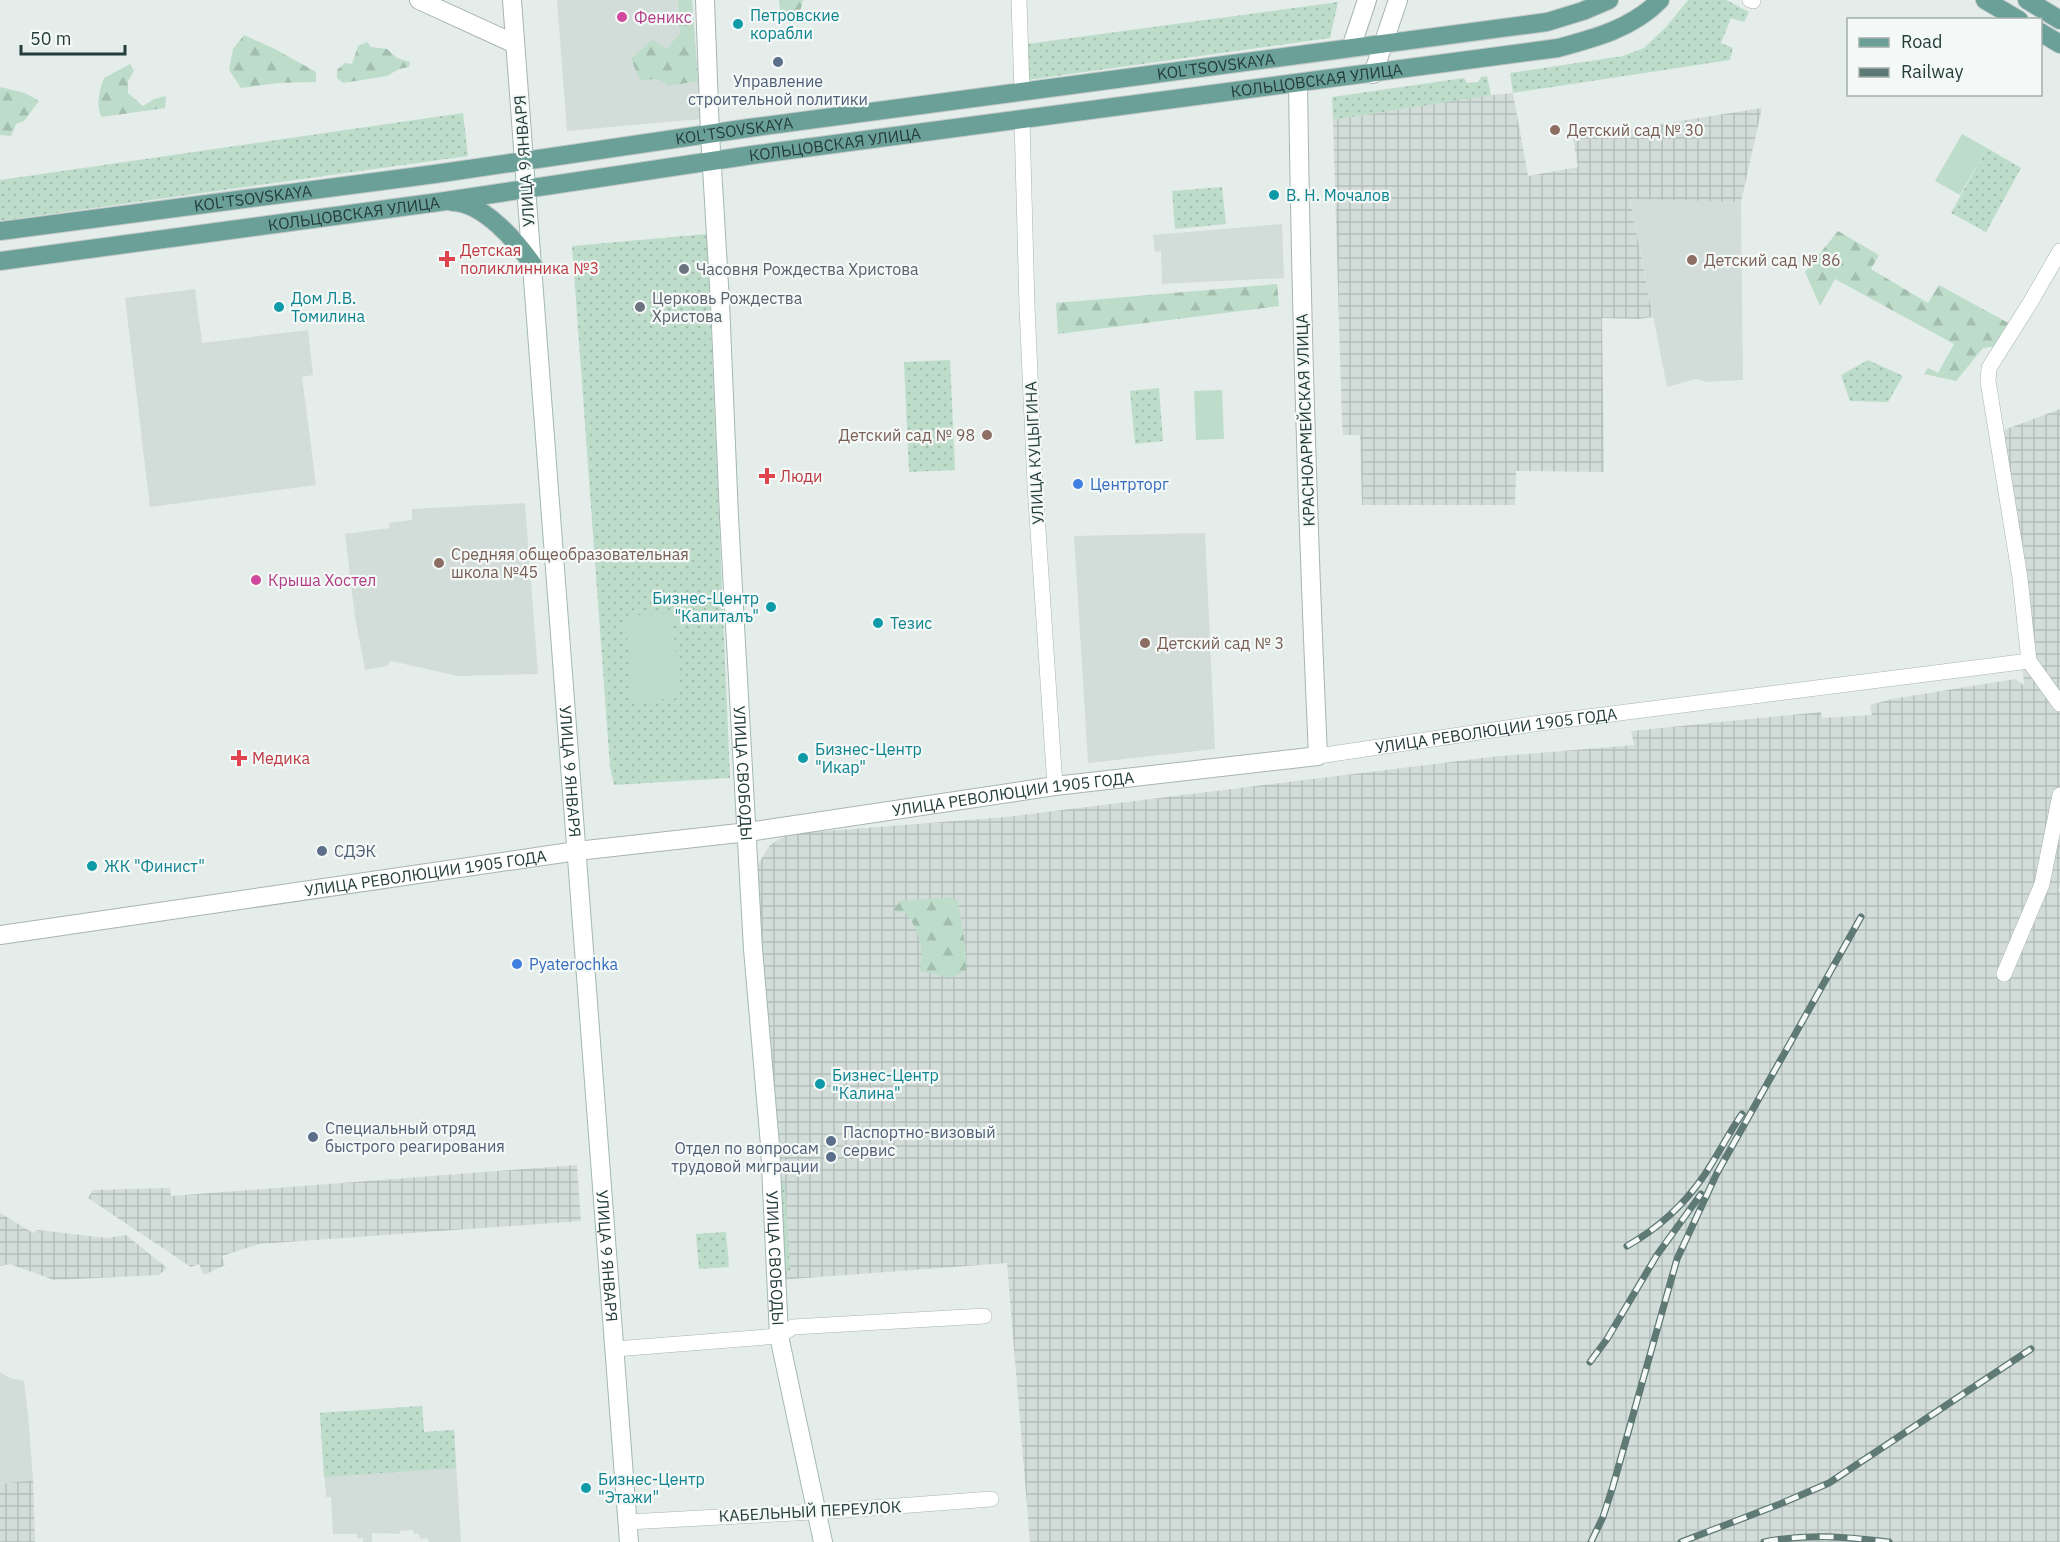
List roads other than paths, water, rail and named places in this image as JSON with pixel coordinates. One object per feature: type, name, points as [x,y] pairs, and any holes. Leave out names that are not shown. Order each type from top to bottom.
[{"type":"main road","points":[[419,0],[515,44]]},
{"type":"main road","name":"УЛИЦА 9 ЯНВАРЯ","points":[[512,0],[629,1542]]},
{"type":"main road","name":"УЛИЦА СВОБОДЫ","points":[[705,0],[731,552],[753,949],[770,1145],[779,1336],[823,1542]]},
{"type":"main road","points":[[1351,48],[1367,0]]},
{"type":"main road","points":[[1373,74],[1398,0]]},
{"type":"main road","name":"KOL'TSOVSKAYA","points":[[0,231],[1547,22],[1609,0]]},
{"type":"main road","name":"КОЛЬЦОВСКАЯ УЛИЦА","points":[[0,261],[526,190],[712,161],[1558,48],[1616,30],[1637,19],[1660,0]]},
{"type":"main road","points":[[1986,0],[2016,18]]},
{"type":"main road","points":[[2027,0],[2060,20]]},
{"type":"main road","points":[[2042,33],[2060,44]]},
{"type":"main road","name":"КРАСНОАРМЕЙСКАЯ УЛИЦА","points":[[1298,84],[1308,517],[1318,756]]},
{"type":"main road","points":[[439,202],[461,202],[484,215],[501,227],[533,265]]},
{"type":"main road","name":"УЛИЦА РЕВОЛЮЦИИ 1905 ГОДА","points":[[0,935],[577,851],[748,832],[1055,786],[1318,756]]},
{"type":"street","points":[[1019,0],[1022,92]]},
{"type":"street","name":"УЛИЦА КУЦЫГИНА","points":[[1022,120],[1034,474],[1055,786]]},
{"type":"street","points":[[2060,251],[2031,303],[1989,368],[1988,381],[2020,578],[2029,661],[2060,704]]},
{"type":"street","name":"УЛИЦА РЕВОЛЮЦИИ 1905 ГОДА","points":[[1318,756],[1540,723],[2029,661]]},
{"type":"street","points":[[2004,974],[2042,884],[2060,795]]},
{"type":"street","points":[[615,1349],[779,1336],[793,1328],[984,1316]]},
{"type":"street","name":"КАБЕЛЬНЫЙ ПЕРЕУЛОК","points":[[628,1522],[816,1510],[831,1511],[991,1499]]},
{"type":"railway","points":[[1591,1542],[1603,1517],[1613,1486],[1677,1259],[1717,1173],[1861,917]]},
{"type":"railway","points":[[1627,1246],[1649,1232],[1687,1198],[1742,1114]]},
{"type":"railway","points":[[1590,1362],[1607,1339],[1657,1255],[1701,1194]]},
{"type":"railway","points":[[1681,1542],[1829,1483],[2031,1349]]},
{"type":"railway","points":[[1764,1542],[1811,1537],[1842,1537],[1889,1542]]},
{"type":"place","name":"Феникс","points":[[622,17]]},
{"type":"place","name":"Петровские корабли","points":[[738,24]]},
{"type":"place","name":"Управление строительной политики","points":[[778,62]]},
{"type":"place","name":"Детский сад № 30","points":[[1555,130]]},
{"type":"place","name":"В. Н. Мочалов","points":[[1274,195]]},
{"type":"place","name":"Детская поликлинника №3","points":[[447,259]]},
{"type":"place","name":"Детский сад № 86","points":[[1692,260]]},
{"type":"place","name":"Часовня Рождества Христова","points":[[684,269]]},
{"type":"place","name":"Дом Л.В. Томилина","points":[[279,307]]},
{"type":"place","name":"Церковь Рождества Христова","points":[[640,307]]},
{"type":"place","name":"Детский сад № 98","points":[[987,435]]},
{"type":"place","name":"Люди","points":[[767,476]]},
{"type":"place","name":"Центрторг","points":[[1078,484]]},
{"type":"place","name":"Средняя общеобразовательная школа №45","points":[[439,563]]},
{"type":"place","name":"Крыша Хостел","points":[[256,580]]},
{"type":"place","name":"Бизнес-Центр \"Капиталъ\"","points":[[771,607]]},
{"type":"place","name":"Тезис","points":[[878,623]]},
{"type":"place","name":"Детский сад № 3","points":[[1145,643]]},
{"type":"place","name":"Медика","points":[[239,758]]},
{"type":"place","name":"Бизнес-Центр \"Икар\"","points":[[803,758]]},
{"type":"place","name":"СДЭК","points":[[322,851]]},
{"type":"place","name":"ЖК \"Финист\"","points":[[92,866]]},
{"type":"place","name":"Pyaterochka","points":[[517,964]]},
{"type":"place","name":"Бизнес-Центр \"Калина\"","points":[[820,1084]]},
{"type":"place","name":"Специальный отряд быстрого реагирования","points":[[313,1137]]},
{"type":"place","name":"Паспортно-визовый сервис","points":[[831,1141]]},
{"type":"place","name":"Отдел по вопросам трудовой миграции","points":[[831,1157]]},
{"type":"place","name":"Бизнес-Центр \"Этажи\"","points":[[586,1488]]}]
